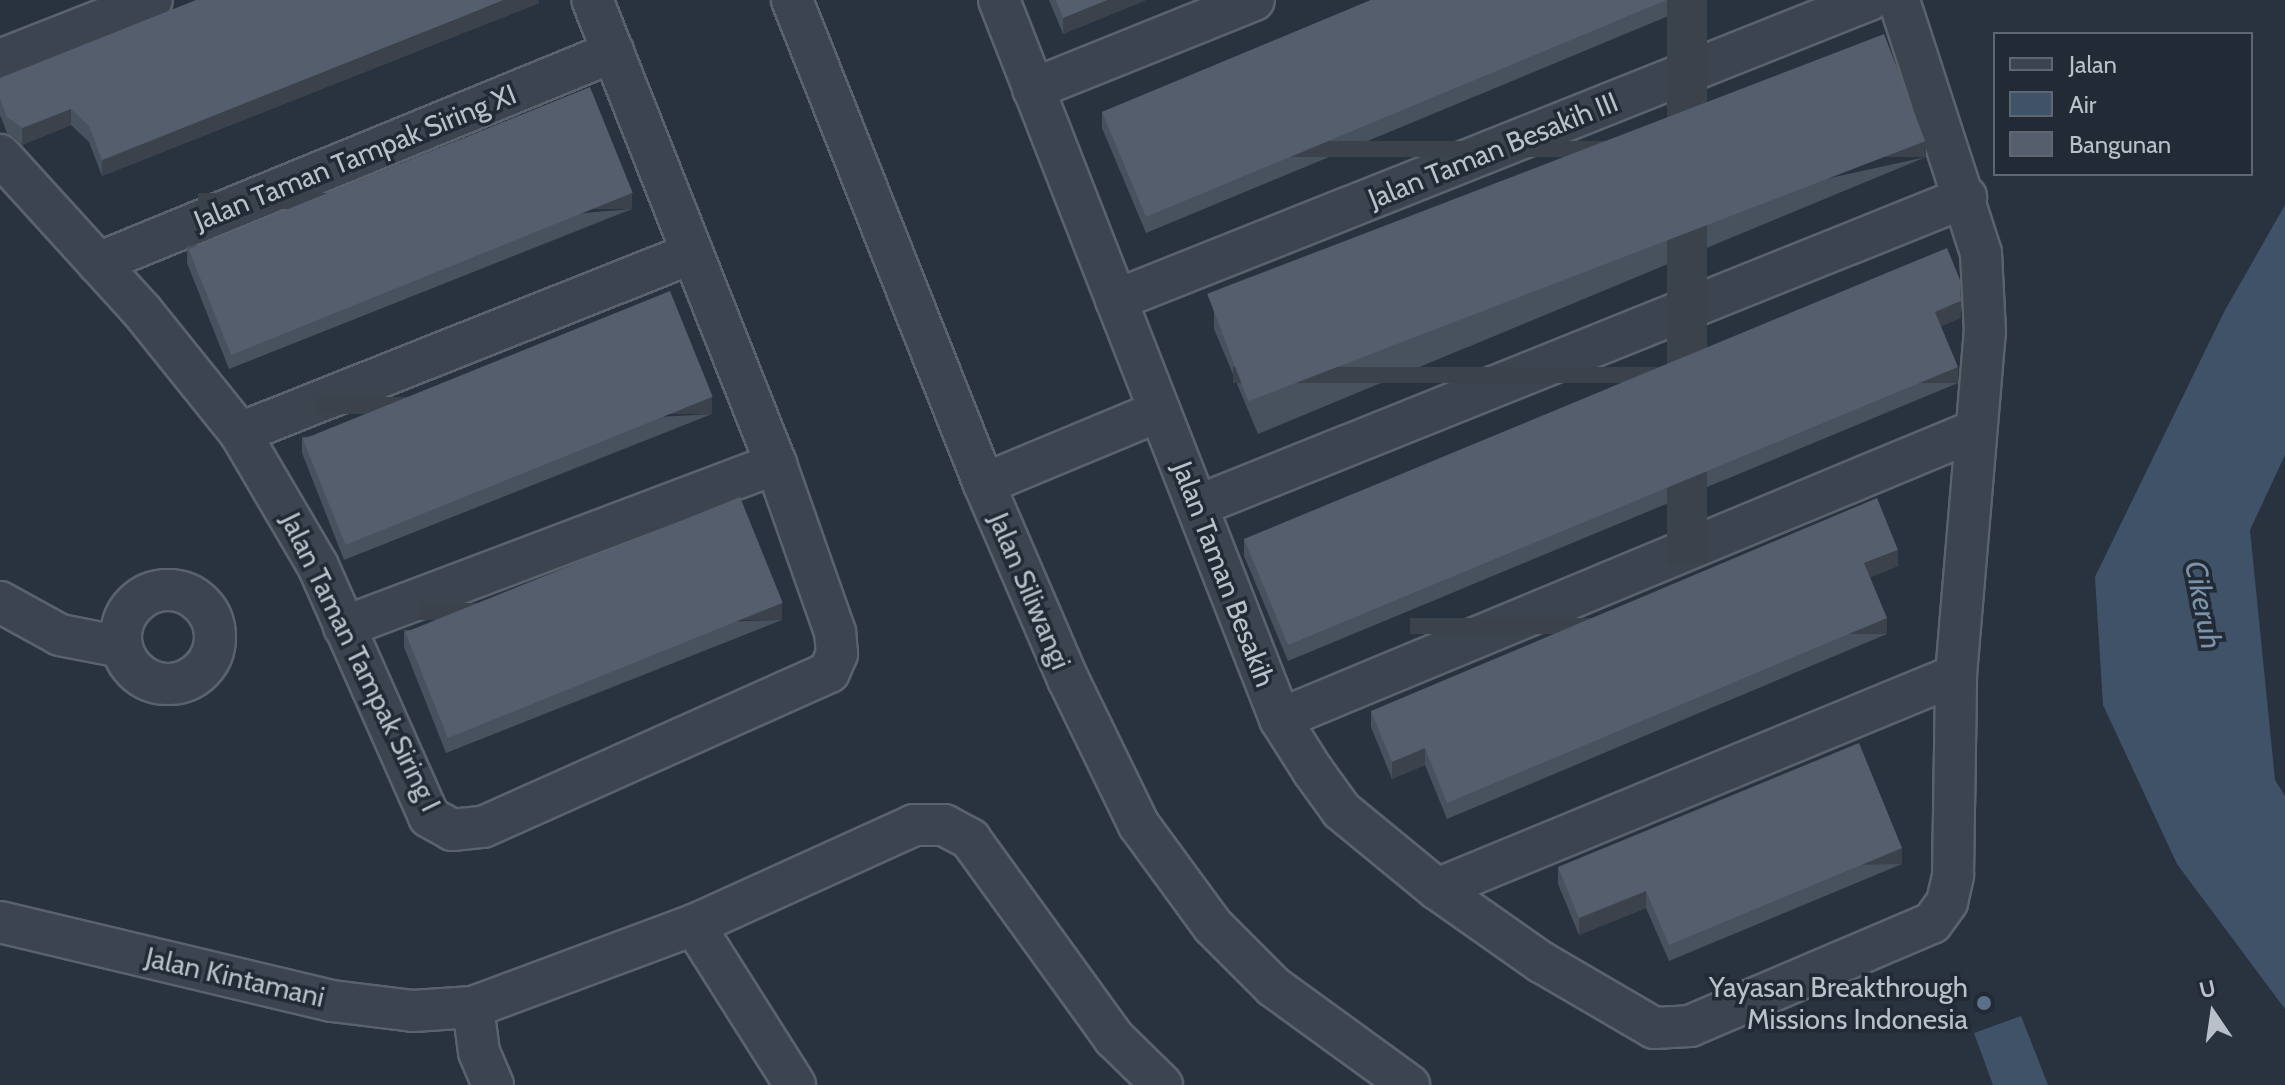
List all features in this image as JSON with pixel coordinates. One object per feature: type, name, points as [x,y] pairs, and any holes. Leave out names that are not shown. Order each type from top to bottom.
[{"type":"street","points":[[0,60],[152,0]]},
{"type":"street","points":[[344,627],[776,464],[592,0]]},
{"type":"street","name":"Jalan Siliwangi","points":[[792,0],[984,484],[1087,720],[1139,825],[1175,881],[1274,987],[1409,1085]]},
{"type":"street","name":"Jalan Taman Besakih","points":[[999,0],[1280,719],[1342,811],[1437,889],[1626,1016],[1654,1028],[1690,1026],[1932,923],[1947,902],[1953,875],[1956,675],[1985,332],[1981,253],[1966,197],[1899,0]]},
{"type":"street","points":[[1033,89],[1254,0]]},
{"type":"street","name":"Jalan Taman Besakih III","points":[[1116,300],[1869,0]]},
{"type":"street","name":"Jalan Taman Tampak Siring XI","points":[[98,263],[613,52]]},
{"type":"street","name":"Jalan Taman Tampak Siring I","points":[[0,155],[98,263],[240,433],[291,512],[429,817],[452,830],[483,827],[829,672],[837,654],[835,632],[776,464]]},
{"type":"street","points":[[1197,506],[1966,197]]},
{"type":"street","points":[[240,433],[692,253]]},
{"type":"street","points":[[984,484],[1159,411]]},
{"type":"street","points":[[1280,719],[1976,430]]},
{"type":"street","points":[[0,602],[60,635],[121,647]]},
{"type":"street","points":[[1437,889],[1956,675]]},
{"type":"street","name":"Jalan Kintamani","points":[[0,922],[332,1001],[413,1011],[473,1007],[694,925],[914,825],[944,825],[970,839],[1114,1038],[1162,1085]]},
{"type":"street","points":[[694,925],[795,1085]]},
{"type":"street","points":[[473,1007],[479,1052],[493,1085]]},
{"type":"water","name":"Cikeruh","points":[[2285,205],[2285,455],[2250,530],[2275,780],[2285,796],[2285,1009],[2177,864],[2103,705],[2095,577],[2224,312]]},
{"type":"water","points":[[2021,1016],[2048,1085],[1993,1085],[1974,1033]]},
{"type":"building","points":[[196,0],[504,0],[102,160],[89,126],[71,109],[22,128],[7,117],[0,99],[0,78]]},
{"type":"building","points":[[1056,0],[1107,0],[1063,18]]},
{"type":"building","points":[[1371,0],[1667,0],[1146,217],[1102,112]]},
{"type":"building","points":[[1884,34],[1925,141],[1248,401],[1207,294]]},
{"type":"building","points":[[590,87],[633,193],[231,355],[189,249]]},
{"type":"building","points":[[1947,248],[1960,280],[1961,301],[1935,312],[1958,367],[1288,645],[1244,539]]},
{"type":"building","points":[[670,291],[713,397],[346,545],[303,439]]},
{"type":"building","points":[[740,497],[783,603],[448,738],[405,632]]},
{"type":"building","points":[[1877,498],[1898,550],[1864,563],[1887,618],[1447,803],[1425,748],[1392,762],[1371,711]]},
{"type":"building","points":[[1859,743],[1902,848],[1669,945],[1646,891],[1579,918],[1558,867]]},
{"type":"place","name":"Yayasan Breakthrough Missions Indonesia","points":[[1984,1003]]}]
